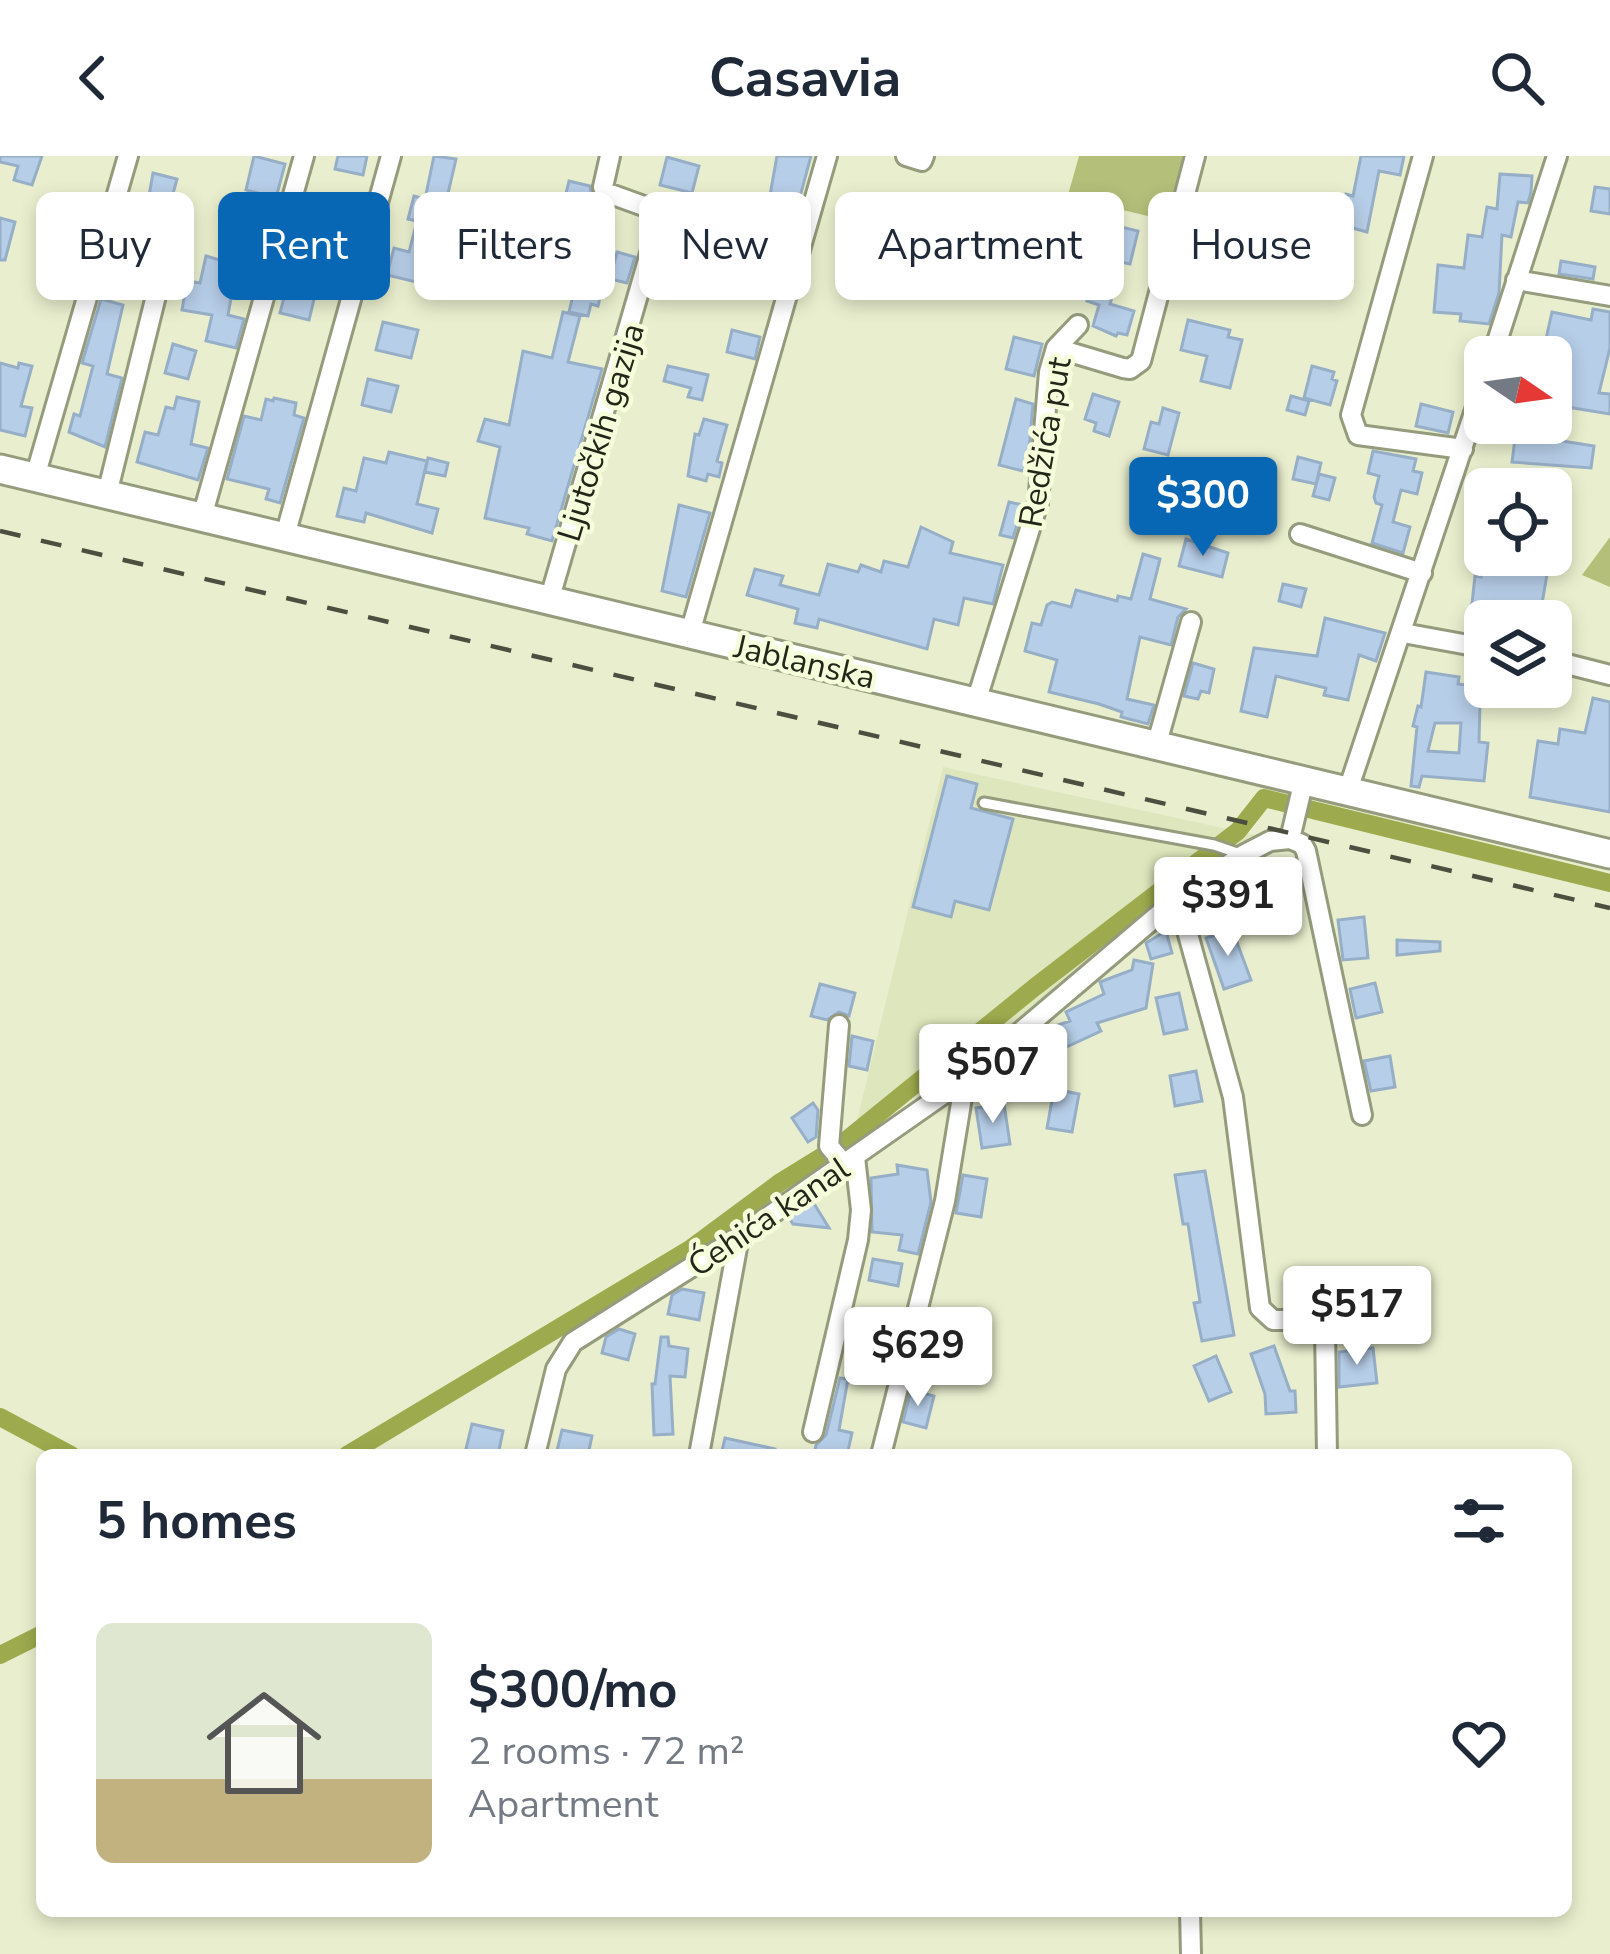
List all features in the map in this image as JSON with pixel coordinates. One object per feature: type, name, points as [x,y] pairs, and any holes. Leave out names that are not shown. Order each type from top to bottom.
[{"type":"main road","name":"Jablanska","points":[[0,469],[1610,854]]},
{"type":"street","points":[[35,477],[128,156]]},
{"type":"street","points":[[202,518],[304,156]]},
{"type":"street","points":[[285,536],[392,156]]},
{"type":"street","name":"Ljutočkih gazija","points":[[549,601],[658,226],[652,208],[605,192],[610,156]]},
{"type":"street","points":[[690,633],[827,156]]},
{"type":"street","points":[[906,156],[922,161],[924,156]]},
{"type":"street","points":[[1056,348],[1123,368],[1141,362],[1195,156]]},
{"type":"street","points":[[1423,156],[1351,415],[1358,434],[1463,449]]},
{"type":"street","points":[[1499,336],[1557,156]]},
{"type":"street","points":[[1516,280],[1610,296]]},
{"type":"street","points":[[107,494],[155,300]]},
{"type":"street","name":"Redžića put","points":[[976,702],[1038,503],[1049,372],[1056,348],[1078,325]]},
{"type":"street","points":[[1348,790],[1465,444]]},
{"type":"street","points":[[1300,534],[1422,573]]},
{"type":"street","points":[[1156,743],[1191,622]]},
{"type":"street","points":[[1403,633],[1464,644]]},
{"type":"street","points":[[1572,665],[1610,675]]},
{"type":"street","points":[[1303,784],[1292,832],[1306,851],[1362,1115]]},
{"type":"street","name":"Ćehića kanal","points":[[536,1449],[556,1369],[573,1342],[739,1238],[842,1156],[964,1079],[1236,853],[1292,832]]},
{"type":"street","points":[[1178,898],[1233,1096],[1260,1308],[1273,1320],[1312,1320],[1324,1328],[1327,1449]]},
{"type":"street","points":[[812,1432],[861,1210],[842,1156],[839,1025]]},
{"type":"street","points":[[883,1449],[945,1201],[964,1079]]},
{"type":"street","points":[[700,1449],[739,1238]]},
{"type":"street","points":[[1190,1917],[1191,1954]]},
{"type":"lane","points":[[984,803],[1236,853]]},
{"type":"shaded area","points":[[943,767],[1260,836],[851,1145]]},
{"type":"green space","points":[[1079,156],[1195,156],[1185,192],[1148,192],[1148,216],[1124,210],[1124,192],[1069,192]]},
{"type":"green space","points":[[1610,537],[1610,587],[1582,575]]},
{"type":"building","points":[[0,156],[42,156],[32,185],[14,180],[18,166],[0,162]]},
{"type":"building","points":[[254,156],[285,164],[278,192],[246,190]]},
{"type":"building","points":[[338,156],[367,156],[363,175],[335,169]]},
{"type":"building","points":[[434,156],[456,159],[448,192],[426,192]]},
{"type":"building","points":[[777,156],[811,156],[801,192],[771,192]]},
{"type":"building","points":[[1361,156],[1404,156],[1400,175],[1379,171],[1367,232],[1354,228],[1354,192]]},
{"type":"building","points":[[667,157],[699,166],[692,192],[660,185]]},
{"type":"building","points":[[153,173],[177,179],[173,192],[150,192]]},
{"type":"building","points":[[1500,174],[1532,176],[1531,192],[1528,203],[1518,202],[1511,237],[1502,235],[1499,293],[1489,324],[1460,321],[1461,314],[1434,312],[1438,265],[1464,268],[1468,235],[1482,237],[1487,207],[1497,209]]},
{"type":"building","points":[[569,181],[590,186],[591,192],[566,192]]},
{"type":"building","points":[[1595,187],[1610,189],[1610,214],[1591,211]]},
{"type":"building","points":[[0,218],[15,222],[5,260],[0,260]]},
{"type":"building","points":[[1124,228],[1138,231],[1130,264],[1124,263]]},
{"type":"building","points":[[414,233],[414,282],[390,276],[394,248],[409,252]]},
{"type":"building","points":[[617,252],[635,257],[627,283],[615,280]]},
{"type":"building","points":[[206,256],[218,259],[218,300],[231,300],[228,315],[244,319],[236,348],[206,341],[212,315],[182,310],[184,300],[194,300],[194,282],[200,283]]},
{"type":"building","points":[[1561,261],[1595,267],[1593,279],[1559,274]]},
{"type":"building","points":[[101,300],[123,305],[107,374],[122,378],[105,447],[69,432],[74,414],[80,416],[93,366],[82,363]]},
{"type":"building","points":[[283,300],[314,300],[309,320],[280,313]]},
{"type":"building","points":[[572,300],[599,300],[598,306],[591,304],[588,316],[569,312]]},
{"type":"building","points":[[1111,300],[1110,304],[1134,311],[1127,335],[1116,336],[1093,326],[1099,305],[1087,301]]},
{"type":"building","points":[[1593,309],[1610,312],[1610,348],[1599,393],[1610,394],[1610,414],[1572,408],[1572,336],[1547,336],[1552,312],[1591,320]]},
{"type":"building","points":[[563,312],[580,316],[568,362],[602,369],[552,541],[527,534],[529,528],[485,518],[500,447],[478,441],[485,419],[509,425],[523,351],[552,358]]},
{"type":"building","points":[[1188,320],[1230,330],[1228,337],[1242,340],[1230,388],[1201,381],[1207,356],[1181,350]]},
{"type":"building","points":[[383,322],[418,330],[411,358],[376,350]]},
{"type":"building","points":[[732,330],[760,337],[755,359],[727,352]]},
{"type":"building","points":[[1014,337],[1042,344],[1034,376],[1006,369]]},
{"type":"building","points":[[173,344],[196,351],[188,379],[165,373]]},
{"type":"building","points":[[0,363],[32,366],[21,406],[32,408],[25,436],[0,430]]},
{"type":"building","points":[[668,366],[708,375],[702,400],[688,397],[691,388],[664,381]]},
{"type":"building","points":[[1312,366],[1334,372],[1332,379],[1337,381],[1330,405],[1304,398]]},
{"type":"building","points":[[368,379],[398,386],[391,412],[362,405]]},
{"type":"building","points":[[1093,394],[1119,402],[1109,436],[1094,431],[1096,423],[1085,419]]},
{"type":"building","points":[[1291,396],[1309,401],[1305,415],[1287,410]]},
{"type":"building","points":[[177,397],[199,402],[191,444],[208,448],[198,480],[137,462],[145,432],[158,435],[166,407],[174,409]]},
{"type":"building","points":[[266,399],[296,403],[294,415],[304,418],[280,503],[266,499],[269,489],[227,479],[244,416],[261,420]]},
{"type":"building","points":[[1016,399],[1033,404],[1023,471],[999,465]]},
{"type":"building","points":[[1421,404],[1453,412],[1448,433],[1416,426]]},
{"type":"building","points":[[1163,408],[1179,413],[1168,455],[1144,449],[1151,422],[1159,424]]},
{"type":"building","points":[[704,419],[727,425],[717,461],[722,463],[719,477],[708,474],[706,481],[688,476],[695,434],[699,435]]},
{"type":"building","points":[[1514,444],[1594,446],[1591,468],[1512,462]]},
{"type":"building","points":[[1373,451],[1416,459],[1413,471],[1422,473],[1417,494],[1401,490],[1393,522],[1410,527],[1403,553],[1372,543],[1382,505],[1374,497],[1379,476],[1368,473]]},
{"type":"building","points":[[389,452],[427,461],[417,504],[438,509],[432,533],[366,513],[364,522],[337,516],[344,488],[356,491],[364,458],[386,463]]},
{"type":"building","points":[[1298,457],[1321,463],[1316,484],[1293,479]]},
{"type":"building","points":[[428,458],[448,463],[445,476],[425,472]]},
{"type":"building","points":[[1319,474],[1335,478],[1329,500],[1313,496]]},
{"type":"building","points":[[1009,502],[1023,505],[1013,538],[1000,535]]},
{"type":"building","points":[[679,505],[710,513],[686,597],[662,591]]},
{"type":"building","points":[[921,527],[953,542],[950,553],[1003,565],[993,604],[964,598],[958,625],[934,619],[927,649],[819,619],[817,628],[795,623],[798,609],[747,595],[755,569],[783,576],[780,585],[819,595],[828,564],[858,572],[861,565],[881,572],[884,561],[908,567]]},
{"type":"building","points":[[1186,539],[1228,553],[1222,577],[1179,566]]},
{"type":"building","points":[[1143,554],[1160,559],[1150,599],[1186,609],[1178,617],[1171,645],[1140,637],[1127,699],[1154,705],[1148,724],[1121,717],[1122,712],[1099,704],[1049,692],[1057,660],[1025,651],[1032,623],[1041,625],[1047,605],[1071,607],[1076,590],[1117,601],[1118,596],[1131,599]]},
{"type":"building","points":[[1475,576],[1547,576],[1543,600],[1472,600]]},
{"type":"building","points":[[1283,584],[1306,589],[1301,607],[1279,601]]},
{"type":"building","points":[[1325,618],[1385,633],[1376,661],[1359,655],[1348,700],[1324,695],[1326,688],[1276,676],[1267,717],[1241,711],[1254,648],[1317,656]]},
{"type":"building","points":[[1193,663],[1214,669],[1209,693],[1201,691],[1198,699],[1184,696]]},
{"type":"building","points":[[1426,672],[1459,677],[1458,684],[1464,685],[1464,708],[1480,708],[1479,742],[1488,743],[1484,781],[1422,776],[1419,787],[1411,786]],"holes":[[[1435,723],[1461,723],[1459,753],[1428,751]]]},
{"type":"building","points":[[1593,698],[1610,702],[1610,812],[1530,797],[1538,741],[1558,744],[1560,729],[1585,733]]},
{"type":"building","points":[[947,776],[977,784],[971,808],[1013,819],[989,910],[955,901],[951,917],[913,907]]},
{"type":"building","points":[[1364,917],[1368,958],[1343,960],[1338,920]]},
{"type":"building","points":[[1232,929],[1251,980],[1224,989],[1206,938]]},
{"type":"building","points":[[1166,931],[1172,953],[1151,959],[1146,943]]},
{"type":"building","points":[[1397,940],[1440,942],[1440,951],[1397,955]]},
{"type":"building","points":[[1134,960],[1153,964],[1146,1008],[1097,1023],[1101,1031],[1036,1061],[1030,1042],[1043,1030],[1070,1021],[1066,1012],[1104,994],[1100,982],[1132,970]]},
{"type":"building","points":[[1375,983],[1382,1012],[1356,1018],[1350,989]]},
{"type":"building","points":[[820,984],[855,993],[849,1016],[839,1012],[827,1020],[811,1016]]},
{"type":"building","points":[[1179,993],[1187,1029],[1164,1034],[1156,998]]},
{"type":"building","points":[[852,1036],[873,1041],[867,1070],[849,1066]]},
{"type":"building","points":[[1390,1056],[1395,1087],[1371,1091],[1364,1061]]},
{"type":"building","points":[[1196,1071],[1202,1101],[1175,1106],[1170,1076]]},
{"type":"building","points":[[1054,1089],[1079,1094],[1072,1132],[1047,1128]]},
{"type":"building","points":[[813,1103],[818,1110],[816,1137],[808,1142],[792,1118]]},
{"type":"building","points":[[1004,1104],[1010,1144],[982,1148],[976,1108]]},
{"type":"building","points":[[897,1165],[927,1170],[931,1202],[918,1254],[899,1250],[902,1235],[872,1232],[871,1178],[898,1174]]},
{"type":"building","points":[[1205,1171],[1234,1335],[1202,1341],[1188,1224],[1183,1224],[1175,1175]]},
{"type":"building","points":[[963,1175],[987,1179],[981,1217],[956,1213]]},
{"type":"building","points":[[813,1202],[829,1228],[793,1224],[789,1218]]},
{"type":"building","points":[[873,1259],[902,1264],[898,1286],[869,1280]]},
{"type":"building","points":[[682,1289],[704,1293],[699,1320],[668,1314],[672,1295]]},
{"type":"building","points":[[1389,1308],[1390,1336],[1371,1336],[1370,1309]]},
{"type":"building","points":[[619,1329],[635,1334],[628,1360],[602,1353],[606,1337]]},
{"type":"building","points":[[926,1330],[946,1335],[939,1369],[918,1364]]},
{"type":"building","points":[[863,1333],[887,1338],[884,1357],[859,1352]]},
{"type":"building","points":[[661,1337],[668,1337],[669,1346],[688,1349],[685,1377],[670,1376],[673,1434],[654,1435],[652,1384]]},
{"type":"building","points":[[1274,1346],[1290,1391],[1295,1391],[1296,1412],[1266,1414],[1265,1394],[1251,1354]]},
{"type":"building","points":[[1373,1348],[1377,1383],[1339,1387],[1339,1352]]},
{"type":"building","points":[[1216,1356],[1231,1392],[1209,1401],[1194,1366]]},
{"type":"building","points":[[840,1378],[848,1379],[839,1430],[852,1433],[848,1449],[815,1449],[826,1435]]},
{"type":"building","points":[[911,1390],[934,1396],[926,1428],[903,1422]]},
{"type":"building","points":[[472,1424],[503,1431],[499,1449],[466,1449]]},
{"type":"building","points":[[562,1430],[592,1436],[589,1449],[557,1449]]},
{"type":"building","points":[[725,1438],[775,1449],[722,1449]]},
{"type":"waterway","points":[[357,1449],[690,1249],[779,1183],[839,1146],[1238,831],[1264,798],[1610,883]]},
{"type":"waterway","points":[[0,1417],[60,1449]]},
{"type":"waterway","points":[[0,1655],[36,1637]]},
{"type":"railway","points":[[0,531],[1610,908]]}]
